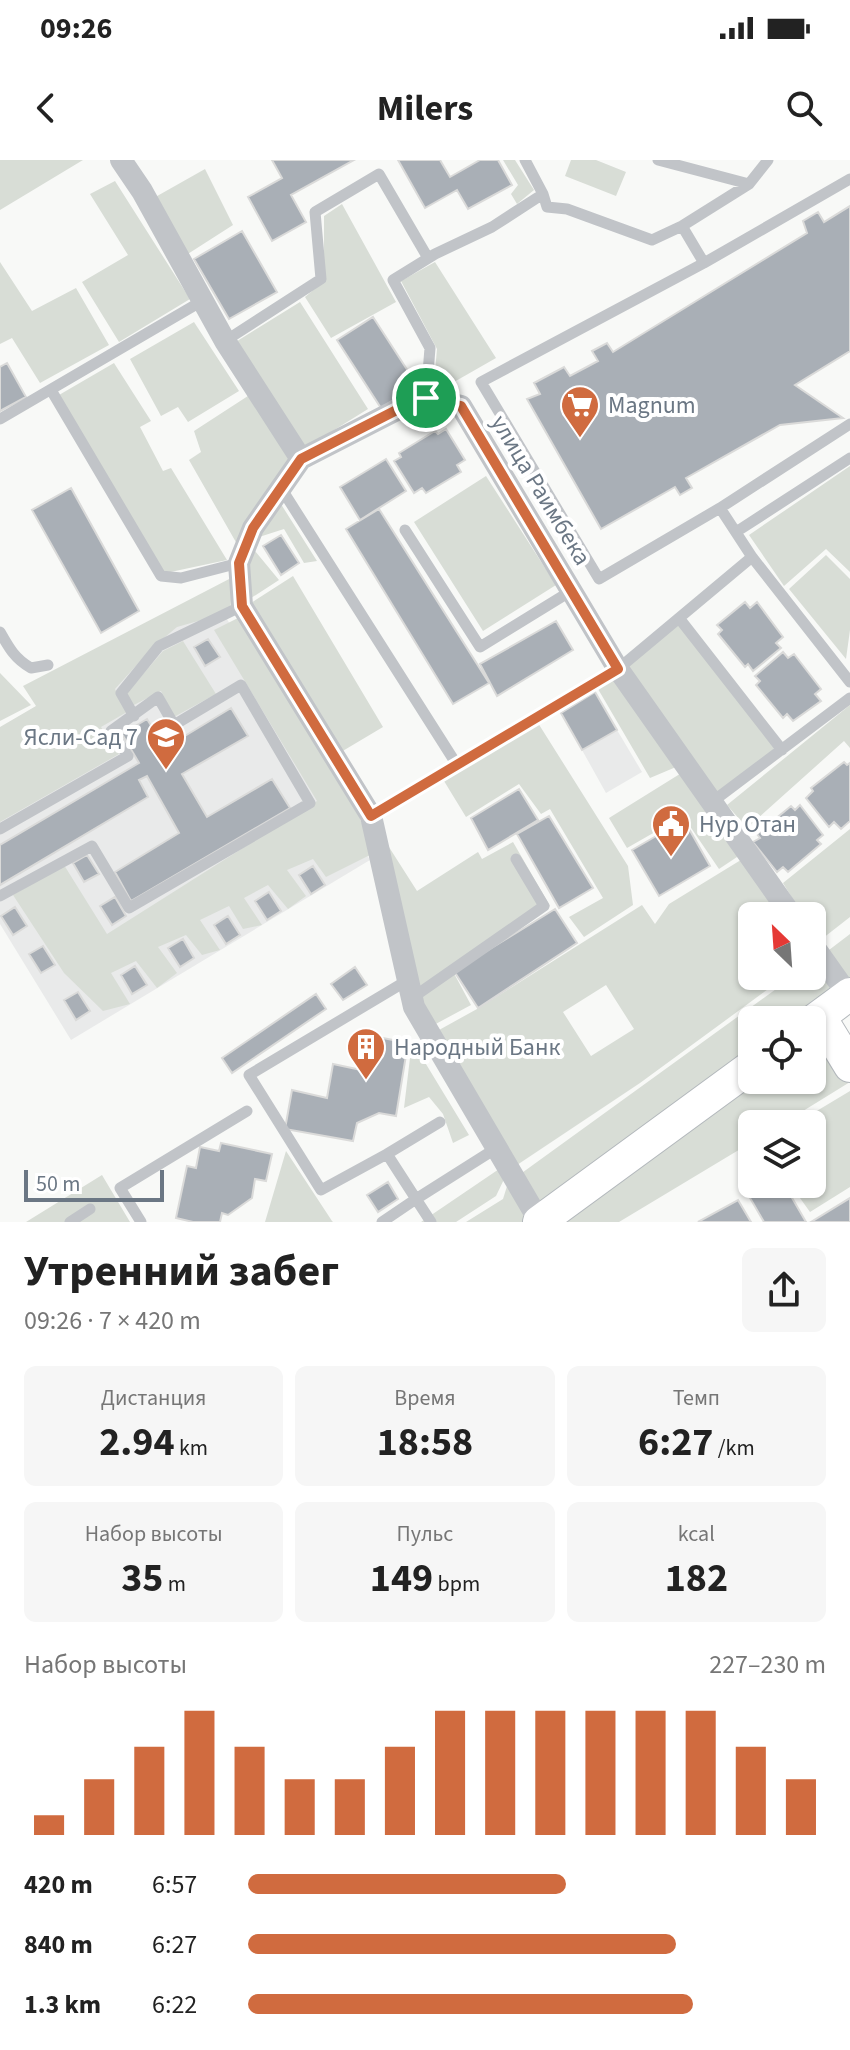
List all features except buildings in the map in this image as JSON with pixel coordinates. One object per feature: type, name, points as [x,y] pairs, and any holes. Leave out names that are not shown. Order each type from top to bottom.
[{"type":"main road","points":[[826,1012],[849,995]]},
{"type":"main road","points":[[826,1033],[850,1066]]},
{"type":"main road","points":[[539,1222],[738,1076]]},
{"type":"street","points":[[121,160],[142,191],[225,341],[301,459]]},
{"type":"street","points":[[426,398],[422,397],[301,459],[253,528],[239,563],[242,606],[371,816],[414,1007],[539,1222]]},
{"type":"street","name":"улица Раимбека","points":[[426,398],[461,406],[618,669],[782,902]]},
{"type":"street","points":[[826,963],[849,995]]},
{"type":"lane","points":[[525,160],[547,207],[567,209],[652,240],[682,226],[749,184],[768,160]]},
{"type":"lane","points":[[658,160],[749,184]]},
{"type":"lane","points":[[225,341],[321,279],[315,212],[379,174],[428,258]]},
{"type":"lane","points":[[850,179],[704,263],[481,382],[599,579],[720,508],[850,424]]},
{"type":"lane","points":[[426,398],[430,348],[393,280],[428,258],[492,227],[543,194]]},
{"type":"lane","points":[[682,226],[704,263]]},
{"type":"lane","points":[[0,419],[202,301]]},
{"type":"lane","points":[[51,390],[161,576],[181,578],[239,563]]},
{"type":"lane","points":[[736,532],[850,458]]},
{"type":"lane","points":[[281,488],[457,765]]},
{"type":"lane","points":[[720,508],[752,557],[850,682]]},
{"type":"lane","points":[[405,530],[480,647],[571,591]]},
{"type":"lane","points":[[371,816],[618,669],[752,557]]},
{"type":"lane","points":[[134,716],[121,693],[159,646],[242,606]]},
{"type":"lane","points":[[679,618],[782,750]]},
{"type":"lane","points":[[0,632],[20,662],[31,668],[48,665]]},
{"type":"lane","points":[[0,829],[128,756],[111,731],[158,697],[174,725],[241,685],[310,803],[129,908],[92,846],[0,896]]},
{"type":"lane","points":[[712,802],[850,698]]},
{"type":"lane","points":[[440,1122],[321,1190],[249,1075],[410,989],[544,906],[516,859]]},
{"type":"lane","points":[[141,1222],[120,1188],[247,1111]]},
{"type":"lane","points":[[382,1222],[495,1149]]},
{"type":"lane","points":[[387,1154],[431,1222]]},
{"type":"lane","points":[[70,1222],[90,1209]]},
{"type":"shaded area","points":[[0,160],[83,160],[0,210]]},
{"type":"shaded area","points":[[503,160],[515,160],[534,190],[517,204],[511,194],[518,185]]},
{"type":"shaded area","points":[[571,160],[596,160],[626,172],[616,196],[565,176]]},
{"type":"shaded area","points":[[205,169],[233,225],[180,259],[143,204]]},
{"type":"shaded area","points":[[115,181],[190,299],[119,342],[82,282],[128,255],[90,194]]},
{"type":"shaded area","points":[[342,204],[396,302],[331,338],[305,297],[324,281],[324,216]]},
{"type":"shaded area","points":[[0,262],[32,311],[76,288],[109,345],[40,383],[12,338],[0,344]]},
{"type":"shaded area","points":[[435,262],[496,358],[433,394],[437,349],[401,281]]},
{"type":"shaded area","points":[[300,302],[368,409],[302,450],[234,343]]},
{"type":"shaded area","points":[[194,322],[239,391],[188,422],[178,407],[161,416],[130,359]]},
{"type":"shaded area","points":[[114,363],[151,421],[140,427],[163,471],[171,468],[227,560],[161,574],[59,395]]},
{"type":"shaded area","points":[[251,394],[292,458],[237,544],[189,460],[201,452],[194,431]]},
{"type":"shaded area","points":[[850,466],[850,572],[826,549],[784,586],[749,535]]},
{"type":"shaded area","points":[[486,476],[556,585],[483,631],[414,522]]},
{"type":"shaded area","points":[[279,501],[317,561],[304,563],[284,529],[256,538]]},
{"type":"shaded area","points":[[250,545],[279,580],[248,600]]},
{"type":"shaded area","points":[[826,555],[850,579],[850,630],[846,659],[789,589]]},
{"type":"shaded area","points":[[293,576],[383,727],[341,752],[251,603]]},
{"type":"shaded area","points":[[233,577],[230,612],[177,627],[152,648],[115,689],[127,712],[101,727],[119,754],[0,822],[0,727],[36,706],[23,686]]},
{"type":"shaded area","points":[[215,599],[370,860],[71,1040],[0,924],[0,728]]},
{"type":"shaded area","points":[[240,617],[350,794],[374,853],[326,877],[313,859],[287,870],[306,896],[288,909],[268,885],[244,898],[262,925],[243,929],[229,906],[200,920],[220,950],[202,955],[186,935],[158,947],[177,973],[157,988],[136,961],[111,973],[130,1004],[103,1011],[64,973],[13,895],[64,865],[107,934],[317,801],[214,630]]},
{"type":"shaded area","points":[[679,618],[782,750],[712,802],[618,669]]},
{"type":"shaded area","points":[[183,641],[216,694],[174,717],[161,691],[132,706],[126,694],[163,651]]},
{"type":"shaded area","points":[[0,673],[31,705],[0,721]]},
{"type":"shaded area","points":[[615,678],[676,767],[650,778],[598,689]]},
{"type":"shaded area","points":[[850,705],[850,748],[844,741],[747,828],[727,805]]},
{"type":"shaded area","points":[[538,723],[628,866],[633,905],[584,937],[569,917],[603,898],[550,809],[541,814],[519,784],[466,817],[444,781]]},
{"type":"shaded area","points":[[617,730],[642,772],[606,793],[582,750]]},
{"type":"shaded area","points":[[683,772],[743,853],[719,869],[683,816],[627,848],[609,818]]},
{"type":"shaded area","points":[[850,829],[850,917],[826,936],[826,902],[795,902],[783,883]]},
{"type":"shaded area","points":[[380,833],[417,891],[478,852],[482,859],[513,842],[550,906],[450,966],[471,1005],[432,1026],[415,987]]},
{"type":"shaded area","points":[[749,855],[782,902],[738,902],[738,990],[767,990],[745,1006],[738,1006],[738,1011],[640,1083],[508,1171],[496,1196],[456,1222],[421,1222],[505,1165],[430,1035],[477,1009],[642,905],[655,924],[669,904]],"holes":[[[606,985],[634,1029],[591,1056],[563,1012]]]},
{"type":"shaded area","points":[[850,934],[850,985],[822,1006],[753,1006],[775,990],[826,990],[826,952]]},
{"type":"shaded area","points":[[738,1017],[738,1069],[529,1222],[466,1222],[503,1199],[508,1183]]},
{"type":"shaded area","points":[[412,1041],[469,1135],[453,1143],[443,1114],[429,1097],[404,1108]]},
{"type":"shaded area","points":[[826,1045],[850,1082],[805,1110],[738,1110],[738,1150],[619,1222],[548,1222],[738,1090],[738,1094],[826,1094]]},
{"type":"shaded area","points":[[850,1091],[850,1187],[810,1212],[800,1198],[826,1198],[826,1110],[818,1110]]},
{"type":"shaded area","points":[[286,1151],[332,1221],[333,1222],[265,1222]]},
{"type":"shaded area","points":[[102,1175],[130,1222],[26,1222]]},
{"type":"place","name":"Magnum","points":[[580,439]]},
{"type":"place","name":"Ясли-Сад 7","points":[[166,771]]},
{"type":"place","name":"Нур Отан","points":[[671,858]]},
{"type":"place","name":"Народный Банк","points":[[366,1081]]},
{"type":"route","points":[[422,397],[426,398],[461,406],[618,669],[371,816],[242,606],[239,563],[253,528],[301,459],[422,397]]}]
